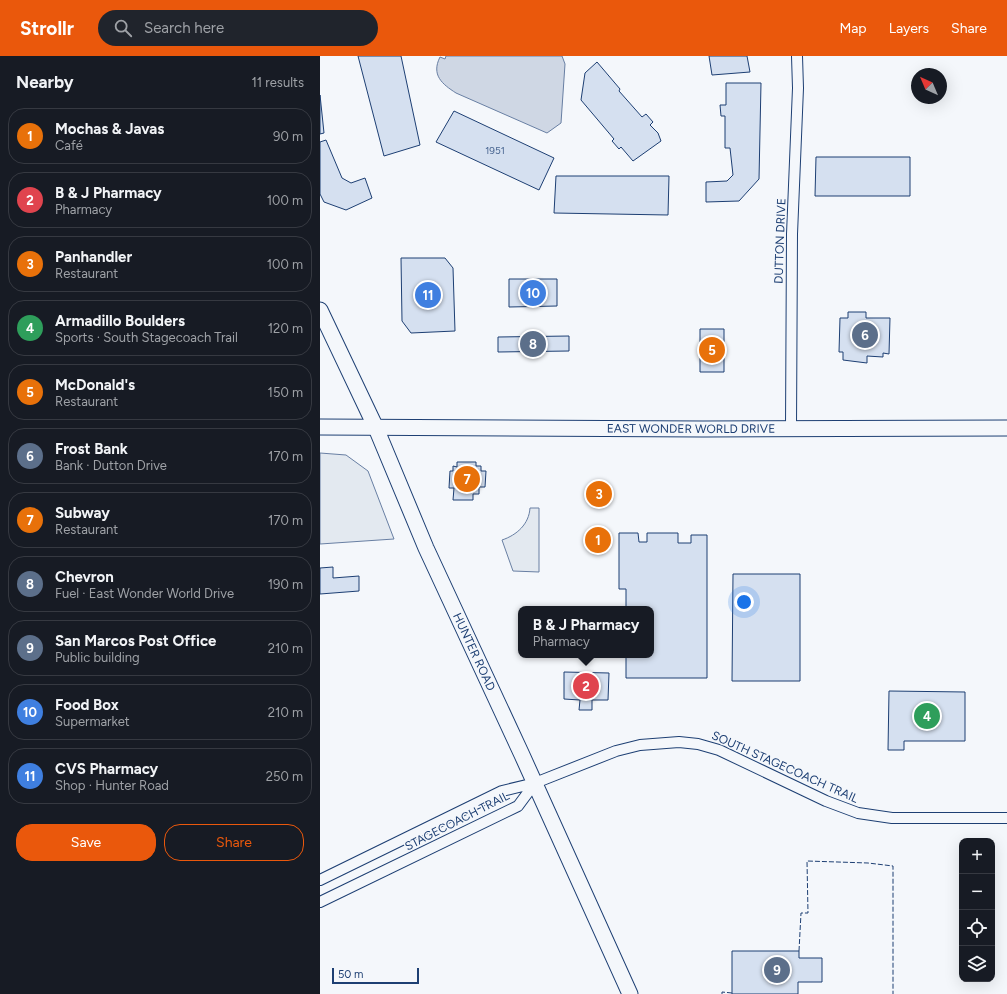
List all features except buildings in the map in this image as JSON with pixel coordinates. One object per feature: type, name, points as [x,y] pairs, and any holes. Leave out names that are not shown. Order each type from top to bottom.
[{"type":"main road","name":"HUNTER ROAD","points":[[320,310],[376,428],[426,548],[535,782],[630,994]]},
{"type":"main road","name":"EAST WONDER WORLD DRIVE","points":[[320,427],[703,429],[1007,428]]},
{"type":"street","name":"DUTTON DRIVE","points":[[791,428],[792,234],[798,88],[797,56]]},
{"type":"street","name":"SOUTH STAGECOACH TRAIL","points":[[535,782],[616,751],[640,745],[679,742],[698,744],[720,750],[858,814],[892,818],[1007,818]]},
{"type":"street","name":"STAGECOACH TRAIL","points":[[320,880],[502,791],[535,782]]},
{"type":"street","name":"STAGECOACH TRAIL","points":[[320,902],[518,806],[535,782]]},
{"type":"shaded area","points":[[446,56],[562,56],[565,64],[561,123],[547,133],[456,93],[442,82],[437,74],[440,57],[445,59]]},
{"type":"shaded area","points":[[320,453],[346,455],[368,471],[394,539],[320,544]]},
{"type":"shaded area","points":[[530,508],[539,508],[539,572],[513,571],[502,540],[513,535],[525,524]]},
{"type":"fence","points":[[799,951],[801,913],[808,913],[807,861],[868,863],[893,866],[893,994]]},
{"type":"fence","points":[[722,994],[722,992],[732,993]]},
{"type":"place","name":"Food Box","points":[[533,293]]},
{"type":"place","name":"CVS Pharmacy","points":[[428,295]]},
{"type":"place","name":"Frost Bank","points":[[865,335]]},
{"type":"place","name":"Chevron","points":[[533,344]]},
{"type":"place","name":"McDonald's","points":[[712,350]]},
{"type":"place","name":"Subway","points":[[467,479]]},
{"type":"place","name":"Panhandler","points":[[599,494]]},
{"type":"place","name":"Mochas & Javas","points":[[598,540]]},
{"type":"place","name":"B & J Pharmacy","points":[[586,686]]},
{"type":"place","name":"Armadillo Boulders","points":[[927,716]]},
{"type":"place","name":"San Marcos Post Office","points":[[777,970]]}]
